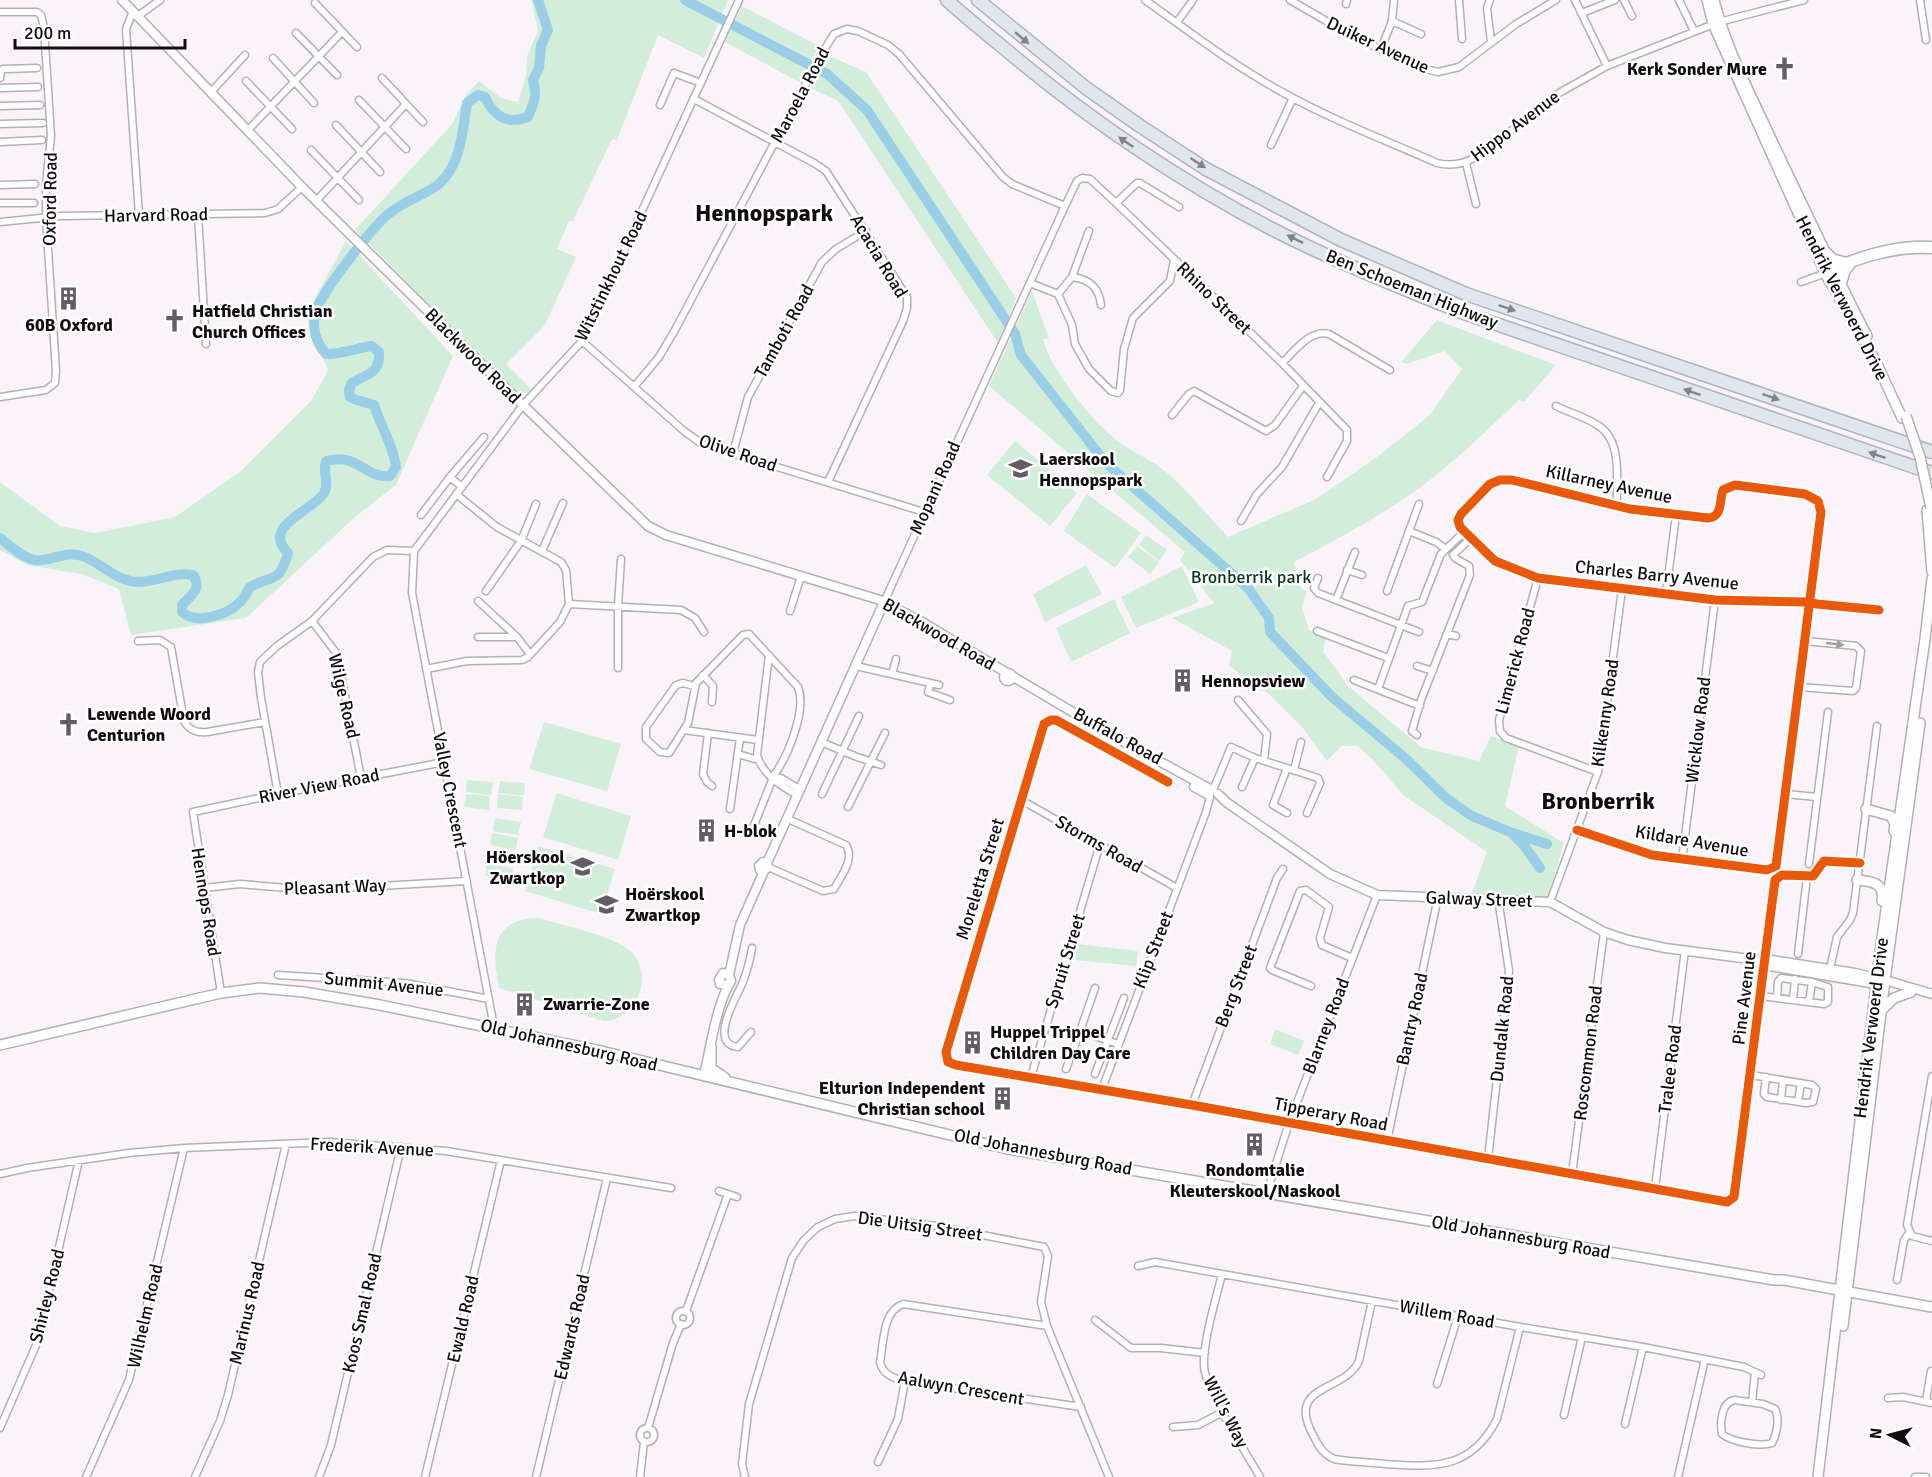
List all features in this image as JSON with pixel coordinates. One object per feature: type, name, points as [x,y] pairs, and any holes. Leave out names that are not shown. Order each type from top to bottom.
[{"type":"highway","name":"Ben Schoeman Highway","points":[[947,0],[1071,103],[1126,142],[1270,228],[1391,284],[1461,312],[1932,473]]},
{"type":"highway","name":"Ben Schoeman Highway","points":[[978,0],[1086,88],[1140,126],[1206,169],[1341,240],[1466,294],[1932,452]]},
{"type":"main road","name":"Hendrik Verwoerd Drive","points":[[1707,0],[1829,271],[1904,417]]},
{"type":"main road","name":"Hendrik Verwoerd Drive","points":[[1714,0],[1716,23],[1823,248],[1829,271],[1840,285],[1894,387],[1920,457],[1930,512],[1932,572]]},
{"type":"main road","points":[[1823,248],[1833,259],[1848,263],[1840,285]]},
{"type":"main road","name":"Hendrik Verwoerd Drive","points":[[1818,1477],[1881,1011],[1880,952],[1932,579]]},
{"type":"main road","name":"Hendrik Verwoerd Drive","points":[[1824,1477],[1881,982],[1932,632]]},
{"type":"main road","points":[[1871,810],[1894,810],[1902,802]]},
{"type":"main road","points":[[1871,810],[1891,816],[1894,824],[1891,882]]},
{"type":"main road","points":[[1857,880],[1875,882],[1883,892],[1879,924],[1880,952]]},
{"type":"main road","name":"Old Johannesburg Road","points":[[0,1044],[221,993],[260,988],[304,992],[494,1027],[1008,1149],[1774,1280],[1784,1285],[1932,1307]]},
{"type":"main road","points":[[1881,1011],[1894,998],[1911,992]]},
{"type":"main road","points":[[711,1046],[712,1070],[735,1083]]},
{"type":"street","name":"Blackwood Road","points":[[122,0],[302,187],[630,510],[654,529],[666,535],[884,603],[966,653],[1214,794]]},
{"type":"street","points":[[139,216],[126,29],[136,14],[160,0]]},
{"type":"street","name":"Hippo Avenue","points":[[1145,0],[1221,54],[1293,98],[1437,163],[1448,165],[1466,163],[1480,155],[1559,93],[1607,66],[1716,23],[1804,0]]},
{"type":"street","points":[[1178,22],[1193,0]]},
{"type":"street","name":"Duiker Avenue","points":[[1290,0],[1330,24],[1381,49],[1418,67],[1438,72],[1459,67],[1516,24],[1556,0]]},
{"type":"street","points":[[1381,49],[1392,21],[1394,0]]},
{"type":"street","points":[[1459,0],[1462,39]]},
{"type":"street","points":[[1575,0],[1607,66]]},
{"type":"street","points":[[1582,13],[1615,0]]},
{"type":"street","points":[[1624,0],[1632,16]]},
{"type":"street","points":[[1679,0],[1694,31]]},
{"type":"street","points":[[1920,0],[1926,40]]},
{"type":"street","name":"Witstinkhout Road","points":[[414,551],[523,405],[582,341],[738,1]]},
{"type":"street","points":[[1488,1],[1491,42]]},
{"type":"street","points":[[315,3],[357,47]]},
{"type":"street","name":"Oxford Road","points":[[0,12],[37,12],[44,28],[51,125],[46,218],[56,370],[55,383],[46,390],[0,397]]},
{"type":"street","points":[[1392,21],[1422,34]]},
{"type":"street","name":"Maroela Road","points":[[634,387],[659,357],[670,339],[821,55],[836,32],[847,29],[858,31],[888,45],[899,54],[1003,177],[1012,184],[1065,206]]},
{"type":"street","points":[[248,130],[342,32]]},
{"type":"street","points":[[296,33],[337,75]]},
{"type":"street","points":[[211,92],[245,55]]},
{"type":"street","points":[[273,58],[314,103]]},
{"type":"street","points":[[0,78],[3,69],[37,69]]},
{"type":"street","points":[[660,105],[674,74],[700,83]]},
{"type":"street","points":[[382,78],[423,122]]},
{"type":"street","points":[[246,81],[292,129]]},
{"type":"street","points":[[0,88],[38,87]]},
{"type":"street","points":[[1271,145],[1293,98]]},
{"type":"street","name":"Acacia Road","points":[[694,99],[826,171],[904,292],[908,308],[828,482]]},
{"type":"street","points":[[359,100],[406,149]]},
{"type":"street","points":[[316,200],[406,104]]},
{"type":"street","points":[[0,106],[40,105]]},
{"type":"street","points":[[0,124],[43,123]]},
{"type":"street","points":[[336,125],[380,172]]},
{"type":"street","points":[[0,142],[42,140]]},
{"type":"street","points":[[311,150],[359,200]]},
{"type":"street","points":[[1466,163],[1476,204]]},
{"type":"street","name":"Rhino Street","points":[[1077,181],[1082,178],[1090,179],[1282,363],[1347,429],[1347,441],[1327,477]]},
{"type":"street","name":"Mopani Road","points":[[701,1075],[711,1046],[740,926],[764,866],[1077,181]]},
{"type":"street","points":[[1116,203],[1137,183],[1140,183],[1179,207]]},
{"type":"street","points":[[0,185],[35,184]]},
{"type":"street","name":"Harvard Road","points":[[0,222],[70,216],[272,212],[302,187]]},
{"type":"street","points":[[0,203],[34,203]]},
{"type":"street","points":[[198,215],[206,344]]},
{"type":"street","name":"Tamboti Road","points":[[733,453],[748,397],[822,262],[836,249],[866,231]]},
{"type":"street","points":[[1058,294],[1072,278],[1089,231]]},
{"type":"street","points":[[1801,282],[1880,250],[1903,246],[1931,250]]},
{"type":"street","points":[[1030,283],[1058,294],[1072,325],[1074,341],[1089,369],[1111,391],[1118,393],[1124,349],[1133,318],[1170,281],[1174,260]]},
{"type":"street","points":[[1072,278],[1084,279],[1090,283],[1099,295],[1101,305]]},
{"type":"street","points":[[1282,363],[1313,334],[1320,333],[1329,334],[1390,369]]},
{"type":"street","name":"Olive Road","points":[[582,341],[702,444],[924,512]]},
{"type":"street","points":[[1172,415],[1194,391],[1266,431],[1275,425],[1303,386]]},
{"type":"street","points":[[1241,520],[1257,494],[1282,467],[1319,403]]},
{"type":"street","points":[[1556,406],[1599,426],[1611,438],[1615,453],[1617,506]]},
{"type":"street","points":[[422,515],[484,437]]},
{"type":"street","points":[[450,477],[462,487]]},
{"type":"street","name":"Killarney Avenue","points":[[1464,532],[1459,525],[1460,516],[1490,484],[1503,479],[1617,506],[1676,515],[1714,517],[1719,510],[1723,490],[1735,485],[1805,494],[1816,498],[1821,512],[1811,602]]},
{"type":"street","points":[[426,669],[467,661],[522,660],[560,622],[568,604],[565,567],[558,559],[497,527],[456,494]]},
{"type":"street","points":[[542,551],[563,503]]},
{"type":"street","points":[[486,591],[521,541],[536,504]]},
{"type":"street","points":[[1388,591],[1419,504]]},
{"type":"street","points":[[1666,593],[1676,515]]},
{"type":"street","points":[[1409,531],[1436,542],[1470,569],[1419,702],[1412,731],[1417,735]]},
{"type":"street","points":[[1378,689],[1408,606],[1422,602],[1448,552],[1464,532]]},
{"type":"street","name":"Charles Barry Avenue","points":[[1464,532],[1495,561],[1538,578],[1715,600],[1811,602],[1879,610]]},
{"type":"street","points":[[1448,552],[1458,550],[1471,538]]},
{"type":"street","points":[[278,794],[259,680],[260,662],[277,646],[312,621],[377,554],[387,550],[414,551]]},
{"type":"street","name":"Valley Crescent","points":[[414,551],[412,592],[494,1027]]},
{"type":"street","points":[[1336,600],[1354,552]]},
{"type":"street","points":[[618,668],[621,559]]},
{"type":"street","points":[[1467,565],[1477,563]]},
{"type":"street","points":[[1347,570],[1362,575]]},
{"type":"street","points":[[790,611],[801,576]]},
{"type":"street","points":[[1318,578],[1314,588],[1316,592],[1419,632]]},
{"type":"street","name":"Limerick Road","points":[[1538,578],[1499,720],[1500,731],[1508,739],[1598,772]]},
{"type":"street","points":[[1466,581],[1477,579]]},
{"type":"street","name":"Kilkenny Road","points":[[1550,902],[1598,772],[1622,589]]},
{"type":"street","name":"Wicklow Road","points":[[1682,860],[1715,600]]},
{"type":"street","points":[[478,601],[517,637],[530,654]]},
{"type":"street","points":[[1811,602],[1786,794],[1817,797]]},
{"type":"street","points":[[568,604],[687,612],[697,620],[704,632]]},
{"type":"street","points":[[1458,605],[1466,608]]},
{"type":"street","name":"Wilge Road","points":[[312,621],[338,654],[361,778]]},
{"type":"street","points":[[1317,631],[1388,658]]},
{"type":"street","points":[[694,686],[683,683],[676,685],[646,727],[645,736],[660,752],[669,753],[688,723],[694,686],[737,639],[746,633],[769,655],[801,693],[797,725],[782,763],[772,777],[751,833]]},
{"type":"street","points":[[1444,637],[1456,636]]},
{"type":"street","points":[[478,637],[517,637]]},
{"type":"street","points":[[138,640],[160,640],[171,647],[184,721],[190,729],[200,733],[265,722]]},
{"type":"street","points":[[1799,687],[1845,692],[1855,690],[1861,651],[1856,646],[1806,640]]},
{"type":"street","points":[[758,760],[757,748],[769,655]]},
{"type":"street","points":[[892,674],[896,659]]},
{"type":"street","points":[[1417,666],[1432,669],[1444,664]]},
{"type":"street","points":[[855,666],[939,685]]},
{"type":"street","points":[[703,675],[713,686],[712,702]]},
{"type":"street","points":[[1354,680],[1419,702]]},
{"type":"street","points":[[931,683],[928,692],[950,700]]},
{"type":"street","points":[[1425,690],[1434,693]]},
{"type":"street","points":[[1238,700],[1267,734],[1264,761]]},
{"type":"street","points":[[1809,864],[1828,712]]},
{"type":"street","points":[[822,794],[859,716]]},
{"type":"street","name":"Buffalo Road","points":[[1051,720],[1056,720],[1168,782]]},
{"type":"street","name":"Moreletta Street","points":[[946,1052],[1044,724],[1051,720]]},
{"type":"street","points":[[1830,969],[1838,937],[1853,913],[1871,810],[1877,726]]},
{"type":"street","points":[[684,730],[758,740]]},
{"type":"street","points":[[708,733],[703,774],[706,782],[712,786]]},
{"type":"street","points":[[848,807],[885,733]]},
{"type":"street","points":[[730,809],[740,738]]},
{"type":"street","points":[[821,742],[881,765]]},
{"type":"street","points":[[1287,813],[1273,805],[1301,742]]},
{"type":"street","name":"Klip Street","points":[[1102,1089],[1231,747],[1255,759]]},
{"type":"street","points":[[738,754],[758,760],[772,777],[797,794]]},
{"type":"street","points":[[1242,787],[1255,759],[1314,776],[1320,780],[1307,813]]},
{"type":"street","name":"River View Road","points":[[193,812],[444,762]]},
{"type":"street","name":"Mopani Road","points":[[764,866],[788,819],[797,794]]},
{"type":"street","points":[[1214,794],[1324,870],[1377,895]]},
{"type":"street","name":"Kildare Avenue","points":[[1577,830],[1652,855],[1767,870],[1774,868],[1777,862],[1786,794]]},
{"type":"street","name":"Storms Road","points":[[1021,800],[1177,888]]},
{"type":"street","name":"Hennops Road","points":[[193,812],[221,993]]},
{"type":"street","points":[[764,866],[823,891],[830,891],[834,889],[850,858],[850,851],[846,845],[788,819]]},
{"type":"street","name":"Spruit Street","points":[[1031,1077],[1100,844]]},
{"type":"street","points":[[1798,954],[1807,877],[1815,875],[1824,861],[1860,863]]},
{"type":"street","name":"Berg Street","points":[[1192,1105],[1277,878],[1283,869]]},
{"type":"street","name":"Pine Avenue","points":[[1719,1201],[1728,1202],[1734,1197],[1775,880],[1782,875],[1807,877]]},
{"type":"street","name":"Pleasant Way","points":[[204,888],[240,884],[310,890],[467,881]]},
{"type":"street","points":[[1311,986],[1270,968],[1300,891],[1306,890],[1329,907],[1320,943],[1352,958]]},
{"type":"street","name":"Galway Street","points":[[1377,895],[1498,898],[1550,902],[1604,932],[1648,945],[1750,959],[1853,980],[1881,982]]},
{"type":"street","name":"Blarney Road","points":[[1267,1192],[1289,1123],[1377,895]]},
{"type":"street","name":"Bantry Road","points":[[1387,1141],[1438,897]]},
{"type":"street","name":"Dundalk Road","points":[[1488,1159],[1509,971],[1498,898]]},
{"type":"street","name":"Roscommon Road","points":[[1572,1174],[1604,932]]},
{"type":"street","points":[[751,1032],[738,1047],[730,1045],[725,1039],[725,1028],[750,964],[752,948]]},
{"type":"street","name":"Tralee Road","points":[[1655,1188],[1685,951]]},
{"type":"street","name":"Galway Street","points":[[1765,962],[1830,969],[1881,982]]},
{"type":"street","points":[[1810,972],[1830,969],[1853,980]]},
{"type":"street","name":"Summit Avenue","points":[[278,975],[405,983],[489,999]]},
{"type":"street","points":[[1761,996],[1824,1004],[1828,1002],[1828,987],[1796,979],[1779,980],[1777,998]]},
{"type":"street","points":[[1793,1000],[1796,979]]},
{"type":"street","points":[[727,980],[742,985]]},
{"type":"street","name":"Mopani Road","points":[[701,1075],[727,980]]},
{"type":"street","points":[[1809,1002],[1812,982]]},
{"type":"street","points":[[1881,982],[1932,996]]},
{"type":"street","points":[[1881,982],[1932,996]]},
{"type":"street","points":[[1066,1069],[1095,988]]},
{"type":"street","points":[[1095,1074],[1124,998]]},
{"type":"street","points":[[1080,1030],[1118,1044]]},
{"type":"street","name":"Tipperary Road","points":[[946,1052],[946,1059],[952,1064],[1192,1105],[1719,1201]]},
{"type":"street","points":[[1751,1075],[1766,1077],[1812,1085],[1816,1089],[1813,1102],[1781,1100],[1765,1096],[1766,1077]]},
{"type":"street","points":[[1932,1076],[1907,1226],[1909,1233],[1916,1239],[1932,1241]]},
{"type":"street","points":[[1781,1100],[1783,1080]]},
{"type":"street","points":[[1798,1102],[1801,1083]]},
{"type":"street","points":[[1923,1126],[1932,1127]]},
{"type":"street","name":"Frederik Avenue","points":[[0,1174],[79,1160],[184,1148],[330,1142],[446,1151],[671,1188]]},
{"type":"street","name":"Marinus Road","points":[[195,1477],[220,1421],[228,1395],[286,1144]]},
{"type":"street","name":"Koos Smal Road","points":[[319,1477],[328,1457],[401,1147]]},
{"type":"street","name":"Wilhelm Road","points":[[86,1477],[129,1380],[184,1148]]},
{"type":"street","name":"Shirley Road","points":[[0,1428],[37,1342],[79,1160]]},
{"type":"street","name":"Ewald Road","points":[[425,1477],[501,1160]]},
{"type":"street","name":"Edwards Road","points":[[536,1477],[607,1178]]},
{"type":"street","points":[[719,1191],[737,1197]]},
{"type":"street","points":[[640,1477],[644,1442],[654,1438],[654,1433],[648,1428],[673,1343],[681,1324],[686,1324],[690,1320],[690,1315],[686,1311],[728,1194]]},
{"type":"street","name":"Die Uitsig Street","points":[[745,1477],[742,1464],[749,1404],[792,1258],[804,1240],[827,1222],[854,1215],[936,1226],[1041,1245],[1046,1249],[1048,1256],[1041,1299],[1047,1326],[1109,1477]]},
{"type":"street","points":[[1897,1280],[1904,1240],[1909,1233]]},
{"type":"street","name":"Willem Road","points":[[1138,1266],[1155,1262],[1643,1347],[1744,1367],[1758,1373],[1752,1402]]},
{"type":"street","name":"Will's Way","points":[[1222,1275],[1204,1366],[1207,1380],[1223,1412],[1260,1477]]},
{"type":"street","points":[[1372,1301],[1356,1368],[1350,1374],[1313,1395],[1305,1407],[1305,1418],[1319,1447],[1323,1453],[1334,1459],[1431,1467],[1450,1462],[1473,1450],[1492,1429],[1497,1419],[1520,1327]]},
{"type":"street","name":"Aalwyn Crescent","points":[[1047,1326],[909,1304],[893,1310],[886,1323],[880,1362],[884,1371],[890,1376],[905,1381],[1081,1407]]},
{"type":"street","points":[[1437,1384],[1458,1316]]},
{"type":"street","points":[[1095,1320],[1133,1348],[1161,1348],[1205,1353]]},
{"type":"street","points":[[1564,1414],[1582,1337]]},
{"type":"street","points":[[1625,1424],[1643,1347]]},
{"type":"street","points":[[1678,1477],[1705,1359]]},
{"type":"street","points":[[1888,1398],[1903,1397],[1929,1402],[1931,1371]]},
{"type":"street","points":[[878,1462],[898,1419],[905,1381]]},
{"type":"street","points":[[1734,1400],[1752,1402],[1772,1407],[1777,1413],[1774,1440],[1769,1444],[1729,1439],[1721,1432],[1727,1402],[1734,1400]]},
{"type":"street","points":[[1173,1427],[1198,1425],[1223,1412]]},
{"type":"street","points":[[740,1477],[742,1464]]},
{"type":"street","points":[[1915,1477],[1926,1477]]},
{"type":"green space","points":[[531,0],[728,0],[704,58],[658,35],[617,140],[612,139],[557,249],[576,257],[545,325],[506,364],[532,390],[517,393],[355,230],[452,124],[466,95],[479,81],[501,98],[518,102],[526,76],[527,56],[538,31]]},
{"type":"green space","points":[[742,6],[819,46],[799,82],[725,42]]},
{"type":"green space","points":[[825,54],[866,72],[1016,298],[998,343],[838,101],[808,87]]},
{"type":"green space","points":[[346,241],[453,356],[396,485],[355,517],[246,618],[131,635],[119,589],[81,574],[27,565],[0,550],[0,482],[60,526],[95,533],[175,517],[241,471],[311,401],[328,370],[306,315]]},
{"type":"green space","name":"Bronberrik park","points":[[1032,291],[1049,339],[1043,339],[1047,351],[1062,378],[1083,406],[1114,438],[1170,475],[1228,537],[1316,499],[1377,457],[1430,415],[1462,369],[1445,351],[1407,364],[1401,362],[1437,320],[1556,365],[1524,402],[1519,400],[1457,458],[1418,489],[1373,519],[1294,562],[1301,589],[1307,591],[1302,607],[1309,630],[1326,637],[1323,651],[1348,686],[1421,747],[1479,761],[1491,736],[1519,746],[1505,806],[1564,843],[1548,897],[1472,893],[1487,852],[1403,795],[1358,746],[1341,746],[1327,761],[1302,727],[1270,695],[1229,666],[1232,651],[1172,618],[1214,603],[1180,560],[1185,552],[989,386]]},
{"type":"green space","points":[[1015,441],[1077,493],[1050,526],[987,475]]},
{"type":"green space","points":[[1087,494],[1141,533],[1115,568],[1064,531]]},
{"type":"green space","points":[[1146,535],[1167,550],[1159,561],[1139,545]]},
{"type":"green space","points":[[1137,546],[1159,562],[1150,574],[1128,557]]},
{"type":"green space","points":[[1086,565],[1102,594],[1045,622],[1033,594]]},
{"type":"green space","points":[[1182,566],[1199,602],[1136,628],[1121,597]]},
{"type":"green space","points":[[1114,599],[1130,633],[1071,662],[1056,628]]},
{"type":"green space","points":[[544,722],[621,744],[607,791],[529,769]]},
{"type":"green space","points":[[467,780],[493,782],[491,795],[466,792]]},
{"type":"green space","points":[[500,781],[525,783],[524,796],[498,793]]},
{"type":"green space","points":[[557,793],[631,816],[618,860],[543,837]]},
{"type":"green space","points":[[466,794],[490,796],[489,810],[464,807]]},
{"type":"green space","points":[[498,794],[523,797],[522,810],[497,808]]},
{"type":"green space","points":[[495,818],[521,822],[518,835],[493,831]]},
{"type":"green space","points":[[492,833],[518,838],[516,850],[490,845]]},
{"type":"green space","points":[[538,846],[615,869],[601,914],[525,891]]},
{"type":"green space","points":[[490,849],[515,853],[513,865],[488,861]]},
{"type":"green space","points":[[487,864],[513,868],[511,881],[485,876]]},
{"type":"green space","points":[[539,918],[613,940],[630,951],[638,962],[642,976],[639,993],[632,1007],[617,1018],[604,1021],[499,988],[495,953],[497,942],[508,926]]},
{"type":"green space","points":[[1078,944],[1138,951],[1136,966],[1075,960]]},
{"type":"green space","points":[[1275,1029],[1304,1041],[1298,1055],[1270,1044]]},
{"type":"waterway","points":[[0,538],[30,559],[41,560],[78,555],[92,560],[116,576],[131,581],[146,582],[180,574],[193,575],[197,584],[196,588],[182,605],[182,612],[195,618],[211,617],[234,607],[242,600],[250,587],[274,577],[282,570],[288,553],[281,543],[280,535],[291,520],[324,493],[326,461],[346,460],[374,474],[390,476],[396,467],[395,459],[374,405],[350,397],[349,390],[352,383],[375,369],[379,352],[372,346],[326,354],[315,334],[316,311],[338,274],[383,219],[396,208],[434,188],[446,176],[460,146],[467,103],[478,95],[485,97],[493,110],[502,118],[514,120],[528,117],[535,98],[533,80],[539,68],[541,46],[548,30],[538,0]]},
{"type":"waterway","points":[[685,0],[827,74],[867,110],[1015,334],[1021,355],[1106,463],[1248,588],[1269,618],[1270,632],[1332,697],[1405,758],[1446,798],[1472,816],[1547,844]]},
{"type":"waterway","points":[[1514,836],[1540,868]]},
{"type":"cycle path","points":[[1577,830],[1652,855],[1767,870],[1776,866],[1821,512],[1818,501],[1805,494],[1735,485],[1723,490],[1718,512],[1708,518],[1630,509],[1512,480],[1500,480],[1490,484],[1461,514],[1458,520],[1460,527],[1495,561],[1538,578],[1715,600],[1806,602],[1817,604],[1879,610]]},
{"type":"cycle path","points":[[1168,782],[1056,720],[1044,724],[946,1052],[948,1062],[1727,1202],[1734,1197],[1775,880],[1782,875],[1813,876],[1824,861],[1860,863]]},
{"type":"place","name":"Kerk Sonder Mure","points":[[1785,69]]},
{"type":"place","name":"60B Oxford","points":[[69,299]]},
{"type":"place","name":"Hatfield Christian Church Offices","points":[[174,321]]},
{"type":"place","name":"Laerskool Hennopspark","points":[[1021,469]]},
{"type":"place","name":"Hennopsview","points":[[1183,681]]},
{"type":"place","name":"Lewende Woord Centurion","points":[[69,724]]},
{"type":"place","name":"H-blok","points":[[706,831]]},
{"type":"place","name":"Höerskool Zwartkop","points":[[583,867]]},
{"type":"place","name":"Hoërskool Zwartkop","points":[[607,904]]},
{"type":"place","name":"Zwarrie-Zone","points":[[525,1004]]},
{"type":"place","name":"Huppel Trippel Children Day Care","points":[[972,1042]]},
{"type":"place","name":"Elturion Independent Christian school","points":[[1003,1098]]},
{"type":"place","name":"Rondomtalie Kleuterskool/Naskool","points":[[1255,1144]]},
{"type":"district","name":"Hennopspark","points":[[764,213]]},
{"type":"district","name":"Bronberrik","points":[[1598,801]]}]
